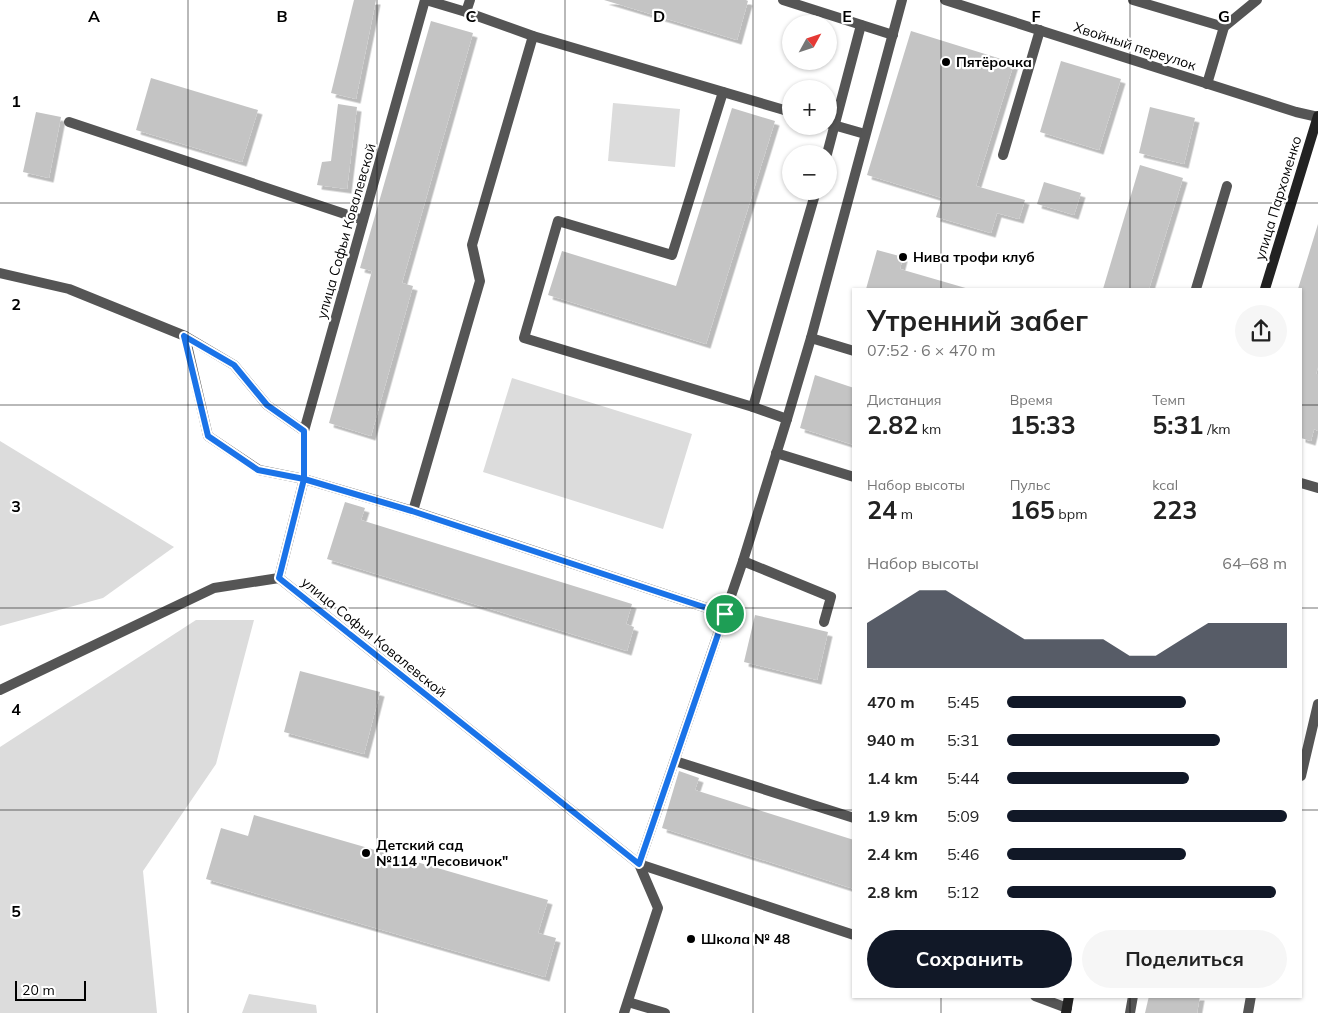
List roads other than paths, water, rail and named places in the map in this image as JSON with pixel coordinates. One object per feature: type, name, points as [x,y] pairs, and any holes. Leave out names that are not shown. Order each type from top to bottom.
[{"type":"street","points":[[425,0],[466,12],[533,36],[782,109]]},
{"type":"street","name":"улица Софьи Ковалевской","points":[[425,0],[304,431],[304,479],[279,578],[639,864]]},
{"type":"street","points":[[466,12],[470,0]]},
{"type":"street","points":[[783,0],[893,35]]},
{"type":"street","points":[[624,1013],[658,908],[639,864],[743,562],[787,419],[811,338],[902,0]]},
{"type":"street","name":"Хвойный переулок","points":[[945,0],[1296,112],[1318,116]]},
{"type":"street","points":[[1133,0],[1224,27]]},
{"type":"street","points":[[1208,84],[1224,27],[1258,0]]},
{"type":"street","points":[[837,107],[861,25]]},
{"type":"street","points":[[1003,156],[1040,30]]},
{"type":"street","points":[[412,511],[480,280],[472,246],[533,36]]},
{"type":"street","points":[[723,92],[672,256],[558,220],[524,338],[787,419]]},
{"type":"street","name":"улица Пархоменко","points":[[1265,288],[1318,116]]},
{"type":"street","points":[[69,122],[363,220]]},
{"type":"street","points":[[837,126],[865,134]]},
{"type":"street","points":[[1196,288],[1227,186]]},
{"type":"street","points":[[753,407],[813,200]]},
{"type":"street","points":[[0,273],[69,289],[184,336],[234,365],[267,405],[304,431]]},
{"type":"street","points":[[184,336],[208,436],[258,470],[304,479],[412,511],[725,614]]},
{"type":"street","points":[[811,338],[852,350]]},
{"type":"street","points":[[776,453],[852,475]]},
{"type":"street","points":[[1302,483],[1318,488]]},
{"type":"street","points":[[743,562],[832,597],[824,622]]},
{"type":"street","points":[[0,690],[214,588],[279,578]]},
{"type":"street","points":[[1302,772],[1318,704]]},
{"type":"street","points":[[675,761],[852,817]]},
{"type":"street","points":[[639,864],[852,934]]},
{"type":"street","points":[[1039,998],[1066,1010]]},
{"type":"street","points":[[1130,1013],[1133,998]]},
{"type":"street","points":[[1248,1013],[1251,998]]},
{"type":"street","points":[[628,1002],[664,1013]]},
{"type":"place","name":"Пятёрочка","points":[[946,62]]},
{"type":"place","name":"Нива трофи клуб","points":[[903,257]]},
{"type":"place","name":"Детский сад №114 \"Лесовичок\"","points":[[366,853]]},
{"type":"place","name":"Школа № 48","points":[[691,939]]}]
